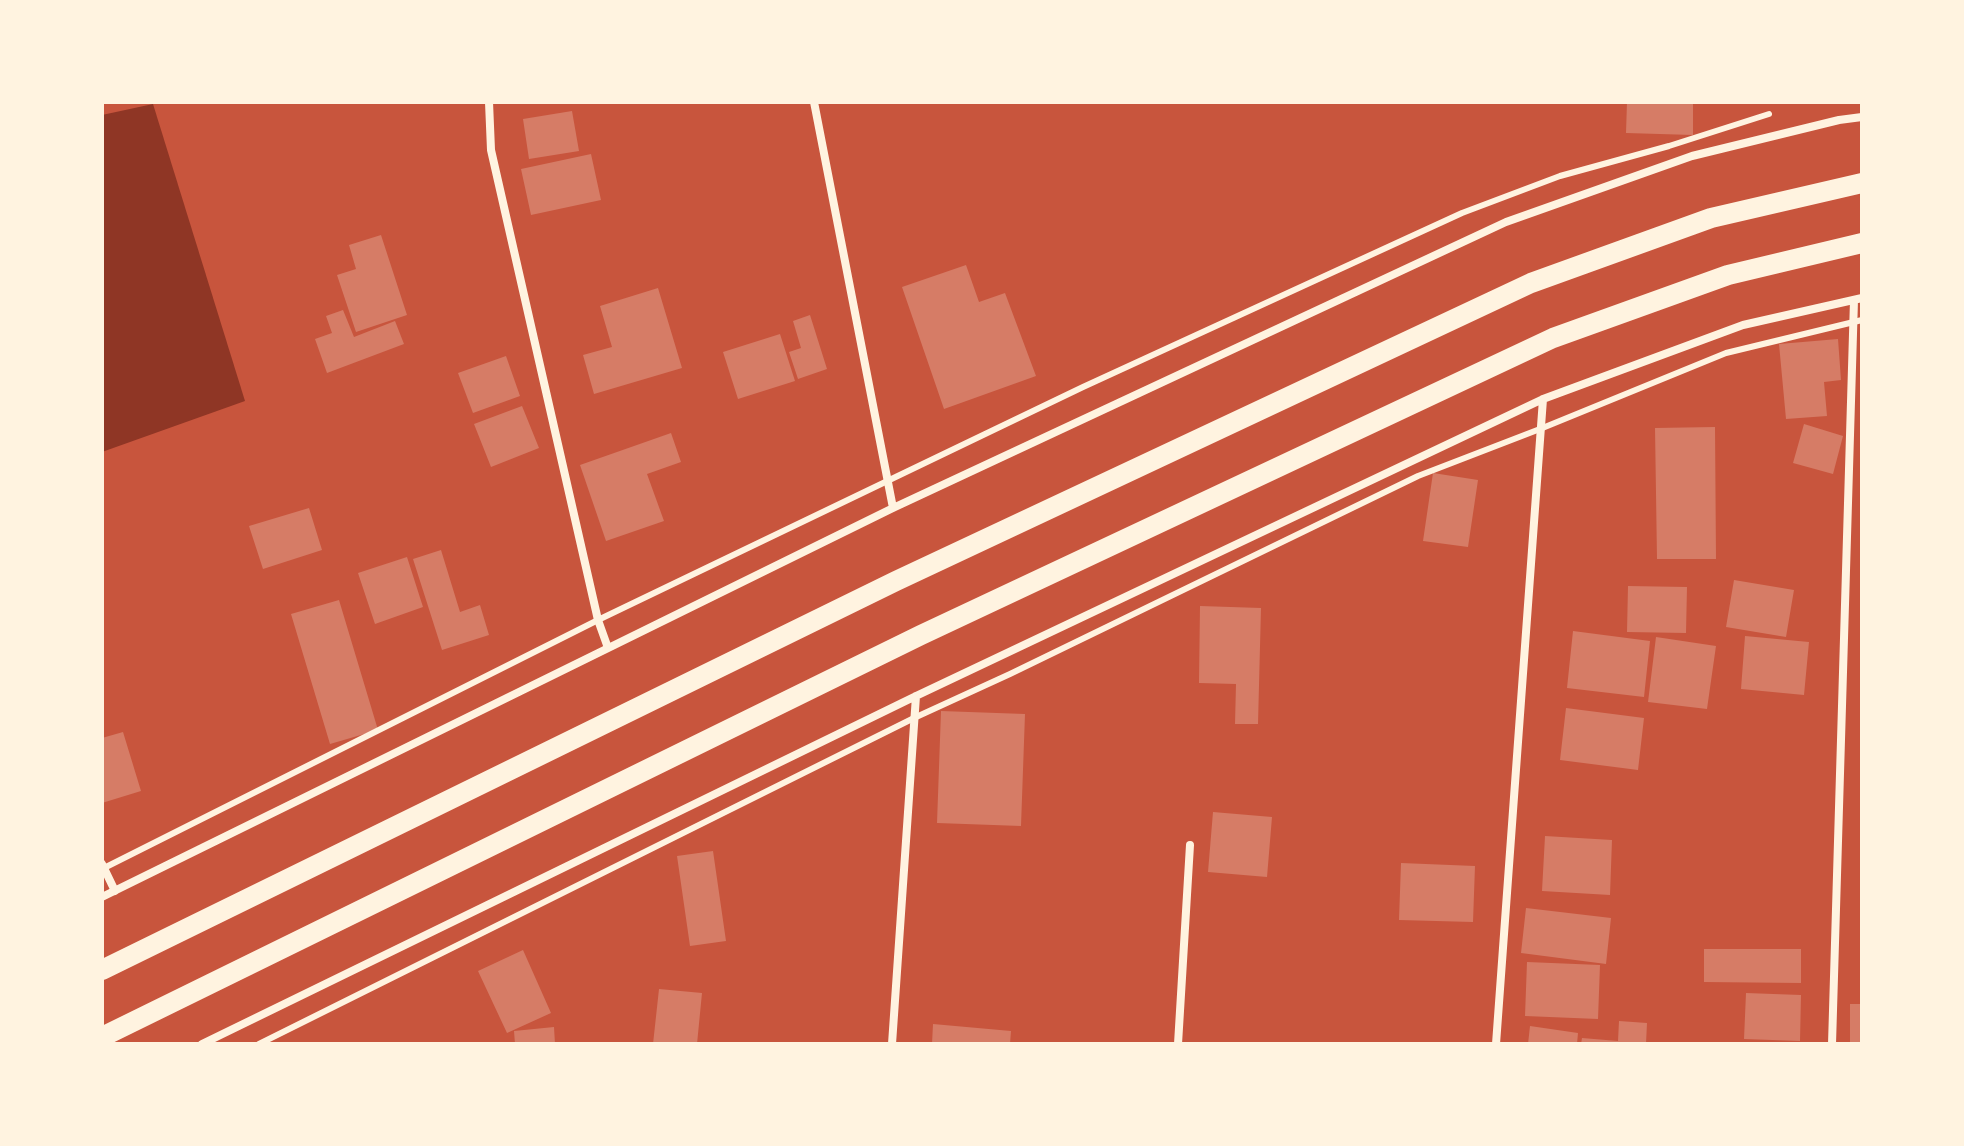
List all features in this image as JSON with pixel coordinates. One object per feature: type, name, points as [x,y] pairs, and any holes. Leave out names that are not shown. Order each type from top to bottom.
[{"type":"main road","points":[[102,970],[896,581],[1531,283],[1711,218],[1862,183]]},
{"type":"main road","points":[[102,1037],[921,635],[1553,338],[1728,275],[1862,243]]},
{"type":"street","points":[[489,102],[491,150],[598,620],[608,648]]},
{"type":"street","points":[[814,102],[893,508]]},
{"type":"street","points":[[102,897],[893,508],[1506,222],[1692,156],[1862,117]]},
{"type":"street","points":[[202,1044],[916,696],[1543,399],[1743,325],[1858,299],[1832,1044]]},
{"type":"street","points":[[1496,1044],[1543,399]]},
{"type":"street","points":[[892,1044],[916,696]]},
{"type":"street","points":[[1178,1044],[1190,845]]},
{"type":"street","points":[[103,866],[115,891]]},
{"type":"lane","points":[[103,866],[598,620],[1097,380],[1462,213],[1560,176],[1769,114]]},
{"type":"lane","points":[[259,1044],[914,718],[1418,476],[1726,353],[1858,320]]},
{"type":"shaded area","points":[[153,104],[245,401],[102,452],[102,115]]},
{"type":"building","points":[[1627,102],[1693,102],[1693,135],[1626,133]]},
{"type":"building","points":[[572,111],[579,151],[529,159],[523,119]]},
{"type":"building","points":[[591,154],[601,200],[531,215],[521,169]]},
{"type":"building","points":[[381,235],[407,315],[356,332],[337,275],[356,269],[349,245]]},
{"type":"building","points":[[966,265],[979,302],[1005,293],[1036,376],[944,409],[902,287]]},
{"type":"building","points":[[658,288],[682,368],[594,394],[583,355],[612,347],[600,306]]},
{"type":"building","points":[[343,310],[354,337],[395,321],[404,344],[327,373],[315,339],[332,333],[326,316]]},
{"type":"building","points":[[810,315],[827,369],[798,379],[789,352],[801,348],[793,321]]},
{"type":"building","points":[[780,334],[795,381],[738,399],[723,352]]},
{"type":"building","points":[[1838,339],[1841,380],[1824,382],[1827,416],[1786,419],[1779,344]]},
{"type":"building","points":[[506,356],[520,396],[473,413],[458,373]]},
{"type":"building","points":[[522,406],[539,448],[491,467],[474,424]]},
{"type":"building","points":[[1804,424],[1843,436],[1833,474],[1793,463]]},
{"type":"building","points":[[1715,427],[1716,559],[1657,559],[1655,428]]},
{"type":"building","points":[[671,433],[681,462],[647,474],[664,521],[606,541],[580,465]]},
{"type":"building","points":[[1433,473],[1478,480],[1468,547],[1423,541]]},
{"type":"building","points":[[309,508],[322,550],[263,569],[249,526]]},
{"type":"building","points":[[441,550],[460,612],[480,605],[489,635],[442,650],[413,559]]},
{"type":"building","points":[[407,557],[423,607],[375,624],[358,573]]},
{"type":"building","points":[[1734,580],[1794,590],[1786,637],[1726,627]]},
{"type":"building","points":[[1628,586],[1687,587],[1686,633],[1627,632]]},
{"type":"building","points":[[339,600],[378,730],[330,744],[291,614]]},
{"type":"building","points":[[1200,606],[1261,608],[1258,724],[1235,724],[1236,684],[1199,683]]},
{"type":"building","points":[[1573,631],[1650,641],[1644,697],[1567,688]]},
{"type":"building","points":[[1745,636],[1809,642],[1804,695],[1741,689]]},
{"type":"building","points":[[1656,637],[1716,646],[1707,709],[1648,702]]},
{"type":"building","points":[[1566,708],[1644,718],[1638,770],[1560,760]]},
{"type":"building","points":[[941,711],[1025,714],[1021,826],[937,823]]},
{"type":"building","points":[[123,732],[141,791],[102,803],[102,738]]},
{"type":"building","points":[[1213,812],[1272,817],[1267,877],[1208,872]]},
{"type":"building","points":[[1545,836],[1612,840],[1610,895],[1542,891]]},
{"type":"building","points":[[713,851],[726,941],[690,946],[677,856]]},
{"type":"building","points":[[1401,863],[1475,866],[1473,922],[1399,920]]},
{"type":"building","points":[[1526,908],[1611,918],[1606,964],[1521,953]]},
{"type":"building","points":[[1704,949],[1801,949],[1801,983],[1704,982]]},
{"type":"building","points":[[523,950],[551,1013],[507,1033],[478,971]]},
{"type":"building","points":[[1527,962],[1600,965],[1598,1019],[1525,1016]]},
{"type":"building","points":[[659,989],[702,993],[697,1044],[653,1044]]},
{"type":"building","points":[[1746,993],[1801,995],[1800,1041],[1744,1039]]},
{"type":"building","points":[[1850,1004],[1862,1004],[1862,1044],[1850,1044]]},
{"type":"building","points":[[1619,1021],[1647,1023],[1646,1044],[1581,1044],[1582,1038],[1618,1041]]},
{"type":"building","points":[[933,1024],[1011,1031],[1010,1044],[932,1044]]},
{"type":"building","points":[[1530,1026],[1578,1033],[1577,1044],[1528,1044]]},
{"type":"building","points":[[554,1027],[555,1044],[515,1044],[514,1031]]}]
